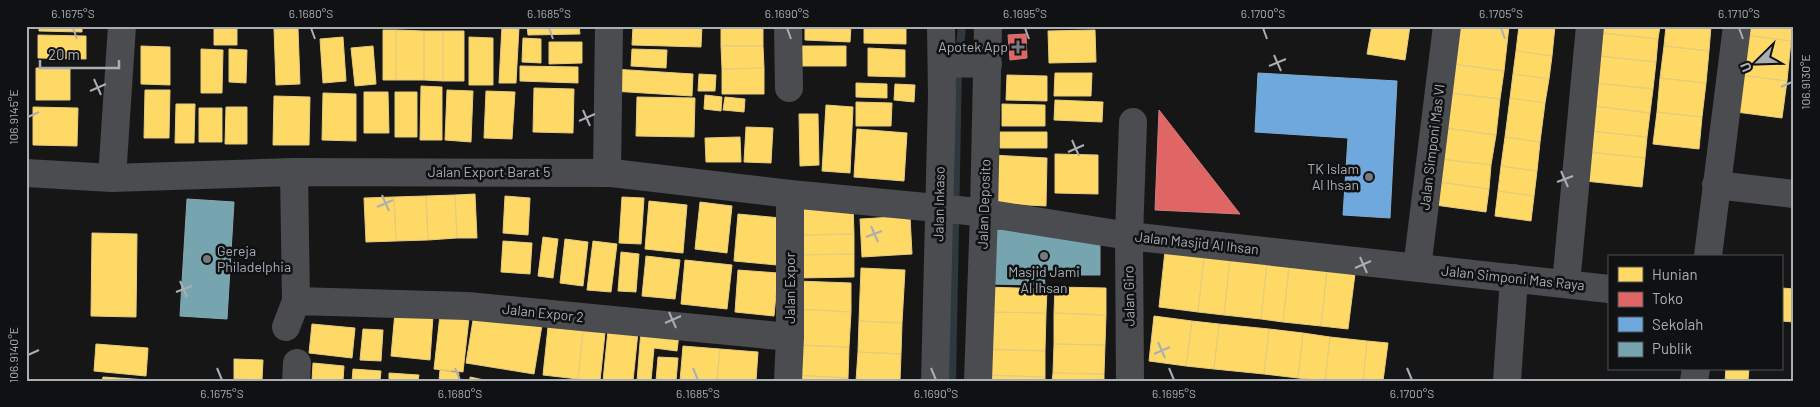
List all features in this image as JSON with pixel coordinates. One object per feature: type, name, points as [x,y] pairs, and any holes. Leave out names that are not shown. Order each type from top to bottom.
[{"type":"street","points":[[112,178],[122,26]]},
{"type":"street","points":[[607,172],[609,26]]},
{"type":"street","points":[[788,26],[789,88]]},
{"type":"street","name":"Jalan Inkaso","points":[[935,381],[944,209],[965,64],[942,26]]},
{"type":"street","name":"Jalan Deposito","points":[[978,381],[981,213],[965,64],[988,26]]},
{"type":"street","name":"Jalan Simponi Mas VI","points":[[1417,268],[1447,26]]},
{"type":"street","points":[[1566,284],[1590,26]]},
{"type":"street","points":[[1708,255],[1737,26]]},
{"type":"street","name":"Jalan Giro","points":[[1130,381],[1129,236],[1133,122]]},
{"type":"street","points":[[286,327],[296,302],[294,172]]},
{"type":"street","name":"Jalan Export Barat 5","points":[[26,173],[112,178],[294,172],[607,172],[790,194],[944,209]]},
{"type":"street","points":[[1716,185],[1794,194]]},
{"type":"street","name":"Jalan Expor","points":[[788,381],[790,337],[790,194]]},
{"type":"street","name":"Jalan Masjid Al Ihsan","points":[[944,209],[1129,236],[1417,268]]},
{"type":"street","name":"Jalan Simponi Mas Raya","points":[[1417,268],[1608,289]]},
{"type":"street","points":[[1507,381],[1514,278]]},
{"type":"street","name":"Jalan Expor 2","points":[[296,302],[467,306],[790,337]]},
{"type":"building: Hunian","points":[[39,26],[82,26],[82,32],[39,31]]},
{"type":"building: Hunian","points":[[214,26],[237,26],[237,45],[214,45]]},
{"type":"building: Hunian","points":[[502,26],[519,27],[516,83],[499,83]]},
{"type":"building: Hunian","points":[[527,26],[579,26],[580,34],[528,35]]},
{"type":"building: Hunian","points":[[633,26],[702,26],[701,47],[632,45]]},
{"type":"building: Hunian","points":[[721,26],[763,26],[763,46],[721,46]]},
{"type":"building: Hunian","points":[[805,26],[851,26],[850,42],[805,40]]},
{"type":"building: Hunian","points":[[864,26],[906,26],[906,44],[864,43]]},
{"type":"building: Hunian","points":[[1372,26],[1410,26],[1405,60],[1367,54]]},
{"type":"building: Hunian","points":[[1458,26],[1509,26],[1504,71],[1453,64]]},
{"type":"building: Hunian","points":[[1519,26],[1555,26],[1552,56],[1516,51]]},
{"type":"building: Hunian","points":[[1603,26],[1660,26],[1658,39],[1602,33]]},
{"type":"building: Hunian","points":[[1666,26],[1711,26],[1709,51],[1664,46]]},
{"type":"building: Hunian","points":[[1746,26],[1793,26],[1791,41],[1745,35]]},
{"type":"building: Hunian","points":[[298,28],[300,84],[276,85],[274,29]]},
{"type":"building: Hunian","points":[[383,30],[396,30],[396,80],[383,80]]},
{"type":"building: Hunian","points":[[396,30],[424,31],[424,80],[396,80]]},
{"type":"building: Hunian","points":[[1095,30],[1096,62],[1049,63],[1048,31]]},
{"type":"building: Hunian","points":[[424,31],[443,31],[443,81],[424,80]]},
{"type":"building: Hunian","points":[[443,31],[464,31],[464,81],[443,81]]},
{"type":"building: Hunian","points":[[1602,33],[1658,39],[1656,62],[1600,56]]},
{"type":"building: Hunian","points":[[38,35],[86,36],[86,59],[38,58]]},
{"type":"building: Hunian","points":[[1745,35],[1791,41],[1787,81],[1741,75]]},
{"type":"building: Hunian","points":[[343,37],[346,81],[323,83],[320,39]]},
{"type":"building: Hunian","points":[[469,37],[493,38],[493,85],[469,85]]},
{"type":"building: Hunian","points":[[523,38],[541,39],[541,63],[522,62]]},
{"type":"building: Hunian","points":[[549,42],[582,42],[582,63],[549,64]]},
{"type":"building: Hunian","points":[[141,46],[170,47],[170,85],[141,84]]},
{"type":"building: Hunian","points":[[373,46],[376,84],[355,86],[351,48]]},
{"type":"building: Hunian","points":[[721,46],[763,46],[764,68],[722,69]]},
{"type":"building: Hunian","points":[[801,46],[846,46],[846,66],[801,66]]},
{"type":"building: Hunian","points":[[1664,46],[1709,51],[1706,83],[1660,78]]},
{"type":"building: Hunian","points":[[868,48],[905,50],[905,77],[868,76]]},
{"type":"building: Hunian","points":[[201,49],[223,50],[222,93],[201,93]]},
{"type":"building: Hunian","points":[[229,49],[247,50],[246,83],[229,82]]},
{"type":"building: Hunian","points":[[632,49],[667,50],[666,68],[631,66]]},
{"type":"building: Hunian","points":[[1516,51],[1552,56],[1549,79],[1513,74]]},
{"type":"building: Hunian","points":[[1600,56],[1656,62],[1653,89],[1596,83]]},
{"type":"building: Hunian","points":[[1453,64],[1504,71],[1500,99],[1450,93]]},
{"type":"building: Hunian","points":[[520,66],[578,67],[578,83],[520,81]]},
{"type":"building: Hunian","points":[[36,68],[70,68],[70,100],[36,100]]},
{"type":"building: Hunian","points":[[764,68],[764,94],[722,94],[722,69]]},
{"type":"building: Hunian","points":[[613,69],[693,74],[692,96],[612,91]]},
{"type":"building: Hunian","points":[[1055,73],[1092,73],[1091,96],[1054,96]]},
{"type":"building: Hunian","points":[[699,74],[716,75],[715,91],[698,91]]},
{"type":"building: Hunian","points":[[1513,74],[1549,79],[1545,103],[1510,98]]},
{"type":"building: Hunian","points":[[1007,75],[1047,76],[1047,101],[1006,100]]},
{"type":"building: Hunian","points":[[1741,75],[1787,81],[1782,118],[1736,112]]},
{"type":"building: Hunian","points":[[1660,78],[1706,83],[1702,117],[1657,112]]},
{"type":"building: Hunian","points":[[856,83],[887,84],[887,98],[856,97]]},
{"type":"building: Hunian","points":[[1596,83],[1653,89],[1650,113],[1594,106]]},
{"type":"building: Hunian","points":[[895,84],[915,85],[914,102],[894,100]]},
{"type":"building: Hunian","points":[[421,86],[442,87],[442,140],[420,140]]},
{"type":"building: Hunian","points":[[534,88],[574,89],[573,133],[533,132]]},
{"type":"building: Hunian","points":[[145,90],[170,90],[169,138],[144,138]]},
{"type":"building: Hunian","points":[[447,90],[473,91],[471,142],[445,140]]},
{"type":"building: Hunian","points":[[486,91],[515,92],[512,139],[484,138]]},
{"type":"building: Hunian","points":[[364,92],[388,92],[389,133],[364,133]]},
{"type":"building: Hunian","points":[[395,92],[417,92],[417,137],[395,137]]},
{"type":"building: Hunian","points":[[323,93],[356,94],[356,141],[322,140]]},
{"type":"building: Hunian","points":[[1450,93],[1500,99],[1496,135],[1445,128]]},
{"type":"building: Hunian","points":[[705,95],[722,97],[721,111],[704,109]]},
{"type":"building: Hunian","points":[[274,96],[310,97],[309,145],[273,145]]},
{"type":"building: Hunian","points":[[26,97],[28,97],[27,146],[26,146]]},
{"type":"building: Hunian","points":[[637,97],[695,98],[694,137],[636,136]]},
{"type":"building: Hunian","points":[[725,97],[745,99],[744,112],[723,110]]},
{"type":"building: Hunian","points":[[1510,98],[1545,103],[1540,142],[1505,137]]},
{"type":"building: Hunian","points":[[1055,100],[1103,102],[1102,122],[1054,120]]},
{"type":"building: Hunian","points":[[856,102],[892,103],[891,126],[856,126]]},
{"type":"building: Hunian","points":[[176,104],[195,104],[194,143],[175,143]]},
{"type":"building: Hunian","points":[[1002,104],[1045,105],[1045,126],[1002,126]]},
{"type":"building: Hunian","points":[[826,105],[853,107],[850,173],[822,171]]},
{"type":"building: Hunian","points":[[1594,106],[1650,113],[1647,137],[1591,131]]},
{"type":"building: Hunian","points":[[33,107],[78,108],[77,146],[33,145]]},
{"type":"building: Hunian","points":[[226,107],[247,107],[247,144],[225,144]]},
{"type":"building: Hunian","points":[[199,108],[222,108],[222,142],[199,142]]},
{"type":"building: Hunian","points":[[1657,112],[1702,117],[1699,149],[1653,144]]},
{"type":"building: Hunian","points":[[799,114],[818,114],[819,165],[800,166]]},
{"type":"building: Hunian","points":[[746,127],[773,128],[771,163],[744,162]]},
{"type":"building: Hunian","points":[[1445,128],[1496,135],[1491,165],[1441,159]]},
{"type":"building: Hunian","points":[[857,129],[907,133],[904,181],[854,177]]},
{"type":"building: Hunian","points":[[1591,131],[1647,137],[1645,158],[1589,152]]},
{"type":"building: Hunian","points":[[1000,132],[1047,132],[1047,148],[1000,148]]},
{"type":"building: Hunian","points":[[740,137],[741,162],[706,162],[705,138]]},
{"type":"building: Hunian","points":[[1505,137],[1540,142],[1537,171],[1501,166]]},
{"type":"building: Hunian","points":[[1589,152],[1645,158],[1642,187],[1585,181]]},
{"type":"building: Hunian","points":[[1055,154],[1098,155],[1098,194],[1055,193]]},
{"type":"building: Hunian","points":[[992,155],[1047,158],[1046,206],[990,203]]},
{"type":"building: Hunian","points":[[1441,159],[1491,165],[1489,189],[1438,182]]},
{"type":"building: Hunian","points":[[1501,166],[1537,171],[1534,196],[1498,191]]},
{"type":"building: Hunian","points":[[1438,182],[1489,189],[1486,212],[1435,205]]},
{"type":"building: Hunian","points":[[1498,191],[1534,196],[1531,221],[1495,216]]},
{"type":"building: Hunian","points":[[475,194],[477,238],[457,238],[455,195]]},
{"type":"building: Hunian","points":[[455,195],[457,238],[428,240],[426,196]]},
{"type":"building: Hunian","points":[[426,196],[428,240],[396,241],[394,197]]},
{"type":"building: Hunian","points":[[505,196],[530,198],[528,235],[503,233]]},
{"type":"building: Hunian","points":[[394,197],[396,241],[366,242],[364,198]]},
{"type":"building: Hunian","points":[[622,197],[644,198],[641,244],[619,243]]},
{"type":"building: Hunian","points":[[649,201],[687,205],[683,253],[645,249]]},
{"type":"building: Hunian","points":[[700,202],[732,206],[727,253],[695,249]]},
{"type":"building: Hunian","points":[[853,204],[854,234],[800,235],[799,205]]},
{"type":"building: Hunian","points":[[738,214],[781,218],[777,265],[734,261]]},
{"type":"building: Hunian","points":[[910,216],[912,254],[862,257],[860,219]]},
{"type":"building: Hunian","points":[[92,233],[137,234],[136,317],[91,316]]},
{"type":"building: Hunian","points":[[854,234],[854,254],[800,255],[800,235]]},
{"type":"building: Hunian","points":[[543,237],[558,239],[553,278],[538,276]]},
{"type":"building: Hunian","points":[[565,239],[588,242],[583,286],[560,283]]},
{"type":"building: Hunian","points":[[503,241],[532,243],[530,274],[501,272]]},
{"type":"building: Hunian","points":[[593,241],[617,244],[611,292],[587,290]]},
{"type":"building: Hunian","points":[[1165,251],[1204,256],[1198,312],[1159,307]]},
{"type":"building: Hunian","points":[[621,252],[639,254],[636,292],[618,291]]},
{"type":"building: Hunian","points":[[854,254],[854,277],[800,278],[800,255]]},
{"type":"building: Hunian","points":[[646,256],[680,260],[675,299],[642,296]]},
{"type":"building: Hunian","points":[[1204,256],[1230,259],[1224,315],[1198,312]]},
{"type":"building: Hunian","points":[[1230,259],[1267,263],[1261,319],[1224,315]]},
{"type":"building: Hunian","points":[[685,260],[732,265],[727,309],[681,304]]},
{"type":"building: Hunian","points":[[1267,263],[1289,266],[1283,322],[1261,319]]},
{"type":"building: Hunian","points":[[1289,266],[1327,270],[1321,326],[1283,322]]},
{"type":"building: Hunian","points":[[861,268],[905,270],[902,323],[859,321]]},
{"type":"building: Hunian","points":[[738,270],[778,273],[774,316],[735,312]]},
{"type":"building: Hunian","points":[[1327,270],[1355,274],[1348,329],[1321,326]]},
{"type":"building: Hunian","points":[[797,281],[851,283],[851,312],[797,309]]},
{"type":"building: Hunian","points":[[986,287],[1047,289],[1046,313],[985,312]]},
{"type":"building: Hunian","points":[[1055,287],[1106,288],[1106,315],[1054,313]]},
{"type":"building: Hunian","points":[[1782,288],[1794,289],[1794,322],[1782,321]]},
{"type":"building: Hunian","points":[[475,308],[543,319],[534,374],[466,363]]},
{"type":"building: Hunian","points":[[797,309],[851,312],[849,347],[795,345]]},
{"type":"building: Hunian","points":[[395,312],[433,316],[430,360],[391,356]]},
{"type":"building: Hunian","points":[[985,312],[1046,313],[1045,351],[984,349]]},
{"type":"building: Hunian","points":[[1054,313],[1106,315],[1105,345],[1054,344]]},
{"type":"building: Hunian","points":[[440,315],[469,318],[463,372],[434,369]]},
{"type":"building: Hunian","points":[[1154,316],[1192,321],[1186,366],[1149,361]]},
{"type":"building: Hunian","points":[[859,321],[902,323],[901,354],[858,352]]},
{"type":"building: Hunian","points":[[1192,321],[1219,324],[1214,369],[1186,366]]},
{"type":"building: Hunian","points":[[312,324],[355,328],[352,358],[309,353]]},
{"type":"building: Hunian","points":[[1219,324],[1269,329],[1264,374],[1214,369]]},
{"type":"building: Hunian","points":[[548,327],[583,331],[578,379],[543,375]]},
{"type":"building: Hunian","points":[[363,329],[383,330],[381,361],[360,360]]},
{"type":"building: Hunian","points":[[1269,329],[1303,333],[1298,378],[1264,374]]},
{"type":"building: Hunian","points":[[608,330],[638,332],[633,381],[603,381]]},
{"type":"building: Hunian","points":[[641,330],[679,334],[677,351],[654,348],[651,381],[637,381]]},
{"type":"building: Hunian","points":[[583,331],[605,333],[600,381],[578,379]]},
{"type":"building: Hunian","points":[[1303,333],[1330,337],[1325,381],[1298,378]]},
{"type":"building: Hunian","points":[[1330,337],[1367,341],[1363,381],[1325,381]]},
{"type":"building: Hunian","points":[[1367,341],[1388,343],[1383,381],[1363,381]]},
{"type":"building: Hunian","points":[[96,344],[148,348],[146,376],[94,371]]},
{"type":"building: Hunian","points":[[1054,344],[1105,345],[1104,374],[1053,373]]},
{"type":"building: Hunian","points":[[795,345],[849,347],[848,378],[793,375]]},
{"type":"building: Hunian","points":[[683,346],[720,349],[717,381],[680,381]]},
{"type":"building: Hunian","points":[[720,349],[758,352],[756,381],[717,381]]},
{"type":"building: Hunian","points":[[984,349],[1045,351],[1045,377],[984,375]]},
{"type":"building: Hunian","points":[[858,352],[901,354],[900,381],[856,381]]},
{"type":"building: Hunian","points":[[658,357],[678,358],[676,381],[656,381]]},
{"type":"building: Hunian","points":[[234,359],[263,360],[262,380],[234,379]]},
{"type":"building: Hunian","points":[[313,363],[344,366],[343,381],[312,381]]},
{"type":"building: Hunian","points":[[353,369],[381,371],[380,381],[352,381]]},
{"type":"building: Hunian","points":[[440,370],[459,373],[458,381],[439,381]]},
{"type":"building: Hunian","points":[[1726,370],[1749,370],[1748,381],[1725,381]]},
{"type":"building: Hunian","points":[[389,373],[419,375],[418,381],[389,381]]},
{"type":"building: Hunian","points":[[1053,373],[1104,374],[1104,381],[1052,381]]},
{"type":"building: Hunian","points":[[793,375],[848,378],[848,381],[793,381]]},
{"type":"building: Hunian","points":[[984,375],[1045,377],[1045,381],[983,381]]},
{"type":"building: Hunian","points":[[103,377],[148,380],[148,381],[102,381]]},
{"type":"building: Hunian","points":[[470,377],[489,381],[470,381]]},
{"type":"building: Toko","name":"Apotek App","points":[[1026,34],[1027,58],[1010,60],[1008,35]]},
{"type":"building: Toko","points":[[1159,110],[1240,214],[1155,210]]},
{"type":"building: Sekolah","name":"TK Islam Al Ihsan","points":[[1258,73],[1397,81],[1390,218],[1343,215],[1348,138],[1255,132]]},
{"type":"building: Publik","name":"Gereja Philadelphia","points":[[187,199],[234,202],[227,319],[180,316]]},
{"type":"building: Publik","name":"Masjid Jami Al Ihsan","points":[[988,230],[1045,230],[1045,237],[1100,238],[1100,275],[1044,275],[1045,285],[988,284]]},
{"type":"waterway","points":[[952,381],[958,68],[962,26]]},
{"type":"place","name":"Apotek App","points":[[1018,47]]},
{"type":"place","name":"TK Islam Al Ihsan","points":[[1369,177]]},
{"type":"place","name":"Masjid Jami Al Ihsan","points":[[1044,256]]},
{"type":"place","name":"Gereja Philadelphia","points":[[207,259]]}]
